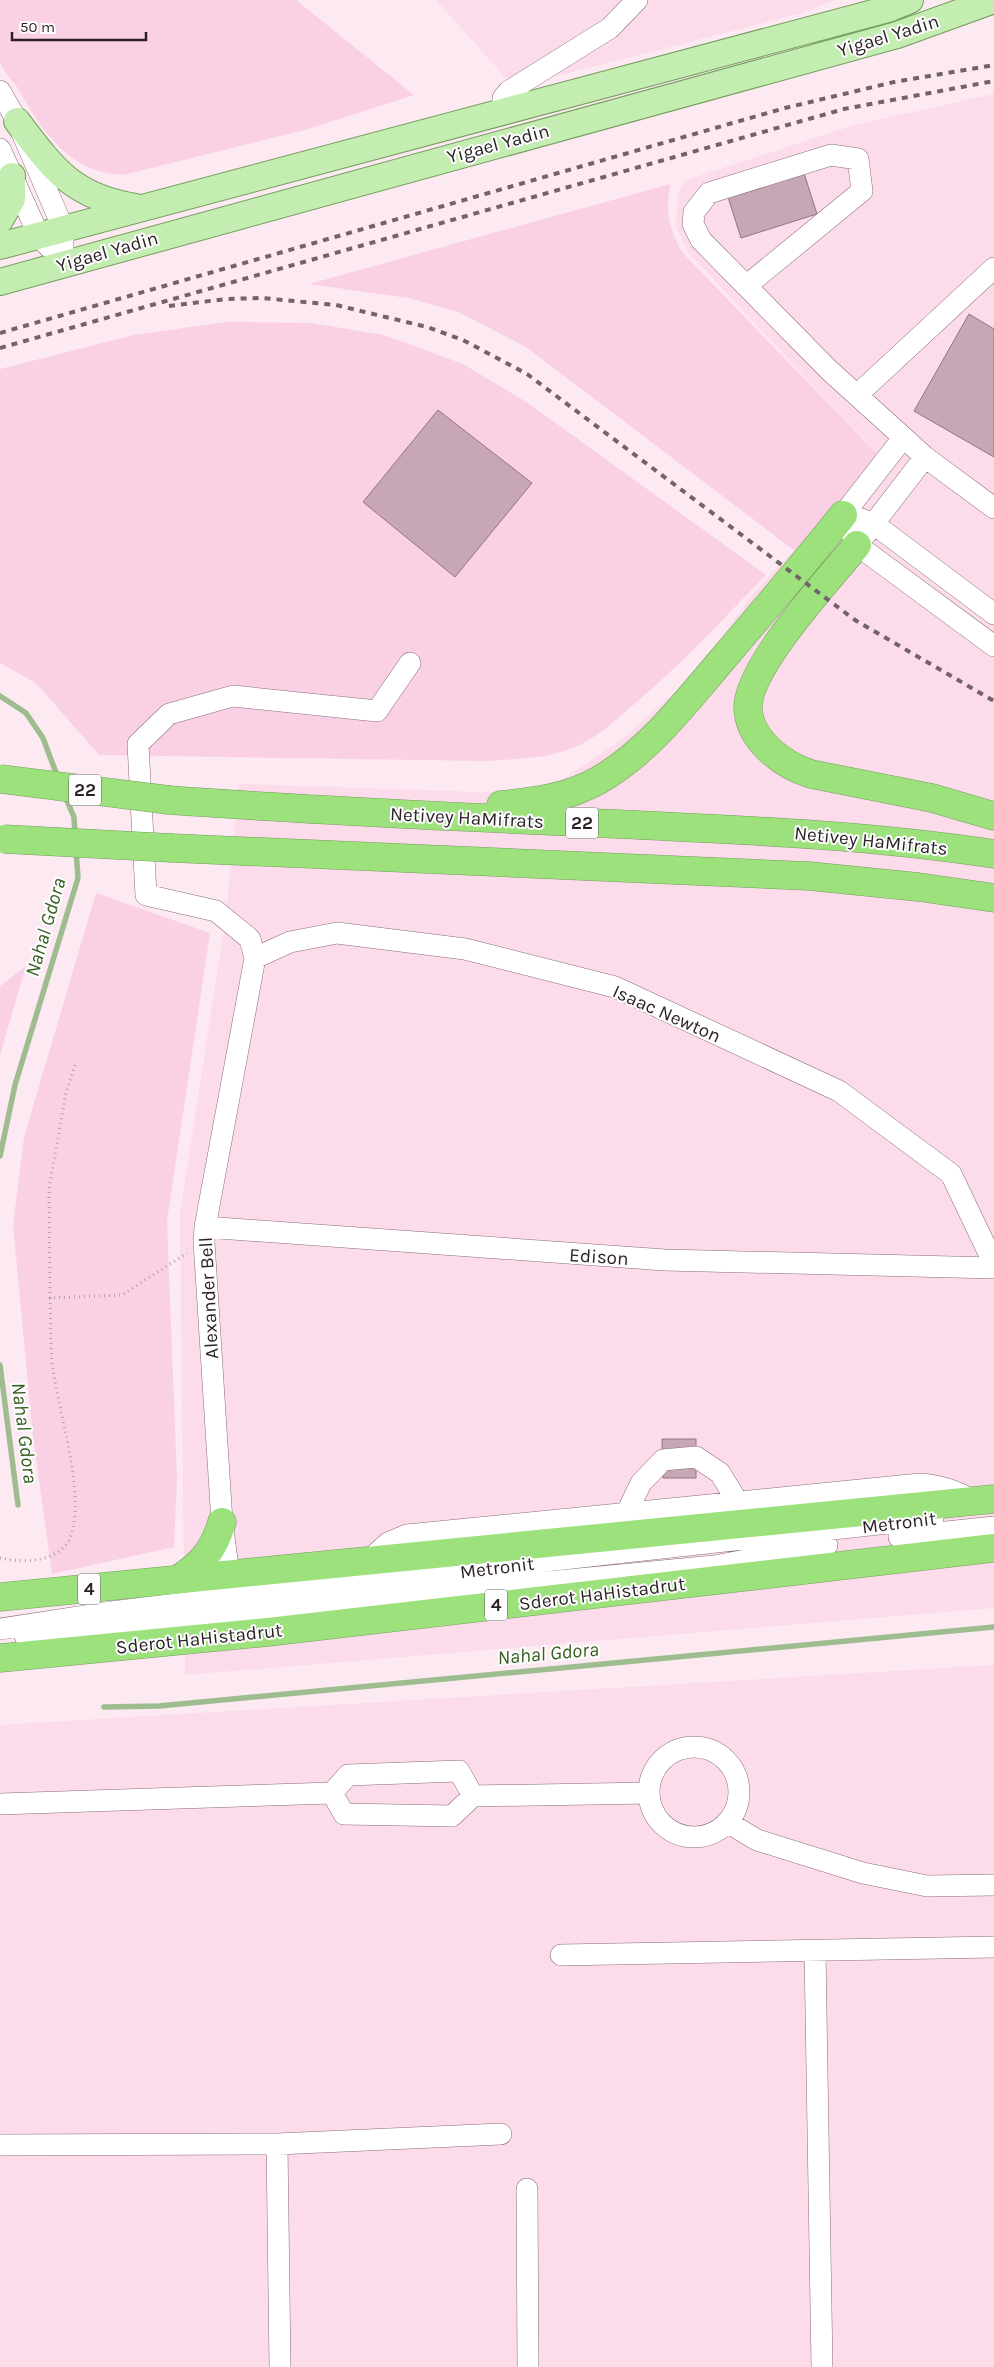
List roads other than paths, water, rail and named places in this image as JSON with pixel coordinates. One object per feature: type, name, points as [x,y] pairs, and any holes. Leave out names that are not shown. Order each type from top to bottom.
[{"type":"highway","points":[[295,809],[492,806],[534,802],[598,780],[626,761],[675,715],[843,516]]},
{"type":"highway","points":[[857,545],[801,612],[761,670],[750,691],[748,710],[755,733],[765,746],[794,769],[932,798],[994,816]]},
{"type":"highway","name":"Netivey HaMifrats","points":[[0,779],[169,800],[295,809],[812,833],[923,844],[994,854]]},
{"type":"highway","name":"22","points":[[2,838],[172,848],[809,876],[918,887],[994,898]]},
{"type":"highway","name":"4","points":[[0,1597],[177,1580],[238,1595],[260,1572],[989,1501]]},
{"type":"highway","points":[[177,1580],[205,1559],[216,1542],[222,1522]]},
{"type":"highway","name":"Sderot HaHistadrut","points":[[0,1658],[268,1632],[993,1542]]},
{"type":"main road","name":"Yigael Yadin","points":[[0,246],[63,228],[147,208],[509,98],[888,8],[910,0]]},
{"type":"main road","name":"Yigael Yadin","points":[[0,282],[63,263],[897,34],[994,0]]},
{"type":"main road","points":[[18,121],[53,166],[82,192],[112,203],[147,208]]},
{"type":"main road","points":[[0,220],[12,199],[12,176]]},
{"type":"street","points":[[509,98],[610,28],[637,0]]},
{"type":"street","points":[[0,91],[18,121],[63,228],[63,263]]},
{"type":"street","points":[[0,149],[39,236],[63,263]]},
{"type":"street","points":[[746,286],[862,191],[858,159],[831,155],[709,193],[694,212],[693,224],[701,240],[746,286],[856,395],[925,457],[994,508]]},
{"type":"street","points":[[856,395],[994,268]]},
{"type":"street","points":[[843,516],[903,438]]},
{"type":"street","points":[[857,545],[925,457]]},
{"type":"street","points":[[843,516],[862,518],[874,524],[994,614]]},
{"type":"street","points":[[843,516],[857,545],[994,646]]},
{"type":"street","points":[[255,958],[250,939],[216,911],[146,895],[138,744],[169,714],[233,696],[377,711],[410,662]]},
{"type":"street","name":"Isaac Newton","points":[[255,958],[290,942],[338,933],[465,949],[615,987],[839,1092],[951,1174],[994,1264]]},
{"type":"street","name":"Alexander Bell","points":[[238,1595],[222,1522],[204,1235],[255,958]]},
{"type":"street","name":"Edison","points":[[204,1235],[665,1260],[994,1268]]},
{"type":"street","points":[[627,1512],[640,1483],[663,1460],[696,1457],[720,1473],[737,1501]]},
{"type":"street","points":[[368,1561],[388,1543],[407,1535],[737,1501],[920,1484],[936,1485],[989,1501]]},
{"type":"street","name":"Metronit","points":[[0,1629],[238,1595],[634,1551],[989,1501]]},
{"type":"street","name":"Alexander Bell","points":[[222,1522],[228,1540],[241,1559],[260,1572]]},
{"type":"street","name":"Metronit","points":[[0,1637],[109,1630],[238,1595],[714,1566],[832,1544],[993,1542]]},
{"type":"street","points":[[238,1595],[257,1624],[268,1632]]},
{"type":"street","points":[[694,1747],[708,1749],[721,1756],[731,1767],[737,1780],[739,1794],[735,1809],[727,1822],[715,1832],[701,1837],[686,1837],[671,1831],[660,1822],[651,1809],[648,1794],[650,1779],[656,1766],[667,1756],[680,1749],[694,1747]]},
{"type":"street","points":[[0,1804],[332,1793],[348,1775],[459,1771],[473,1796]]},
{"type":"street","points":[[332,1793],[344,1814],[452,1816],[473,1796],[648,1794]]},
{"type":"street","points":[[727,1822],[757,1840],[863,1873],[927,1886],[994,1885]]},
{"type":"street","points":[[561,1955],[994,1947]]},
{"type":"street","points":[[815,1951],[822,2367]]},
{"type":"street","points":[[0,2146],[277,2144],[501,2134]]},
{"type":"street","points":[[277,2144],[280,2367]]},
{"type":"street","points":[[526,2189],[528,2367]]},
{"type":"waterway","name":"Nahal Gdora","points":[[0,696],[26,713],[43,738],[58,778]]},
{"type":"waterway","name":"Nahal Gdora","points":[[65,796],[74,817],[75,835]]},
{"type":"waterway","name":"Nahal Gdora","points":[[0,1156],[15,1085],[78,878],[76,849]]},
{"type":"waterway","name":"Nahal Gdora","points":[[0,1365],[18,1505]]},
{"type":"waterway","name":"Nahal Gdora","points":[[104,1707],[159,1706],[994,1627]]},
{"type":"railway","points":[[0,333],[785,108],[894,82],[994,65]]},
{"type":"railway","points":[[0,348],[844,109],[994,81]]},
{"type":"railway","points":[[169,306],[226,299],[262,298],[336,305],[427,327],[463,340],[527,374],[855,620],[994,701]]}]
